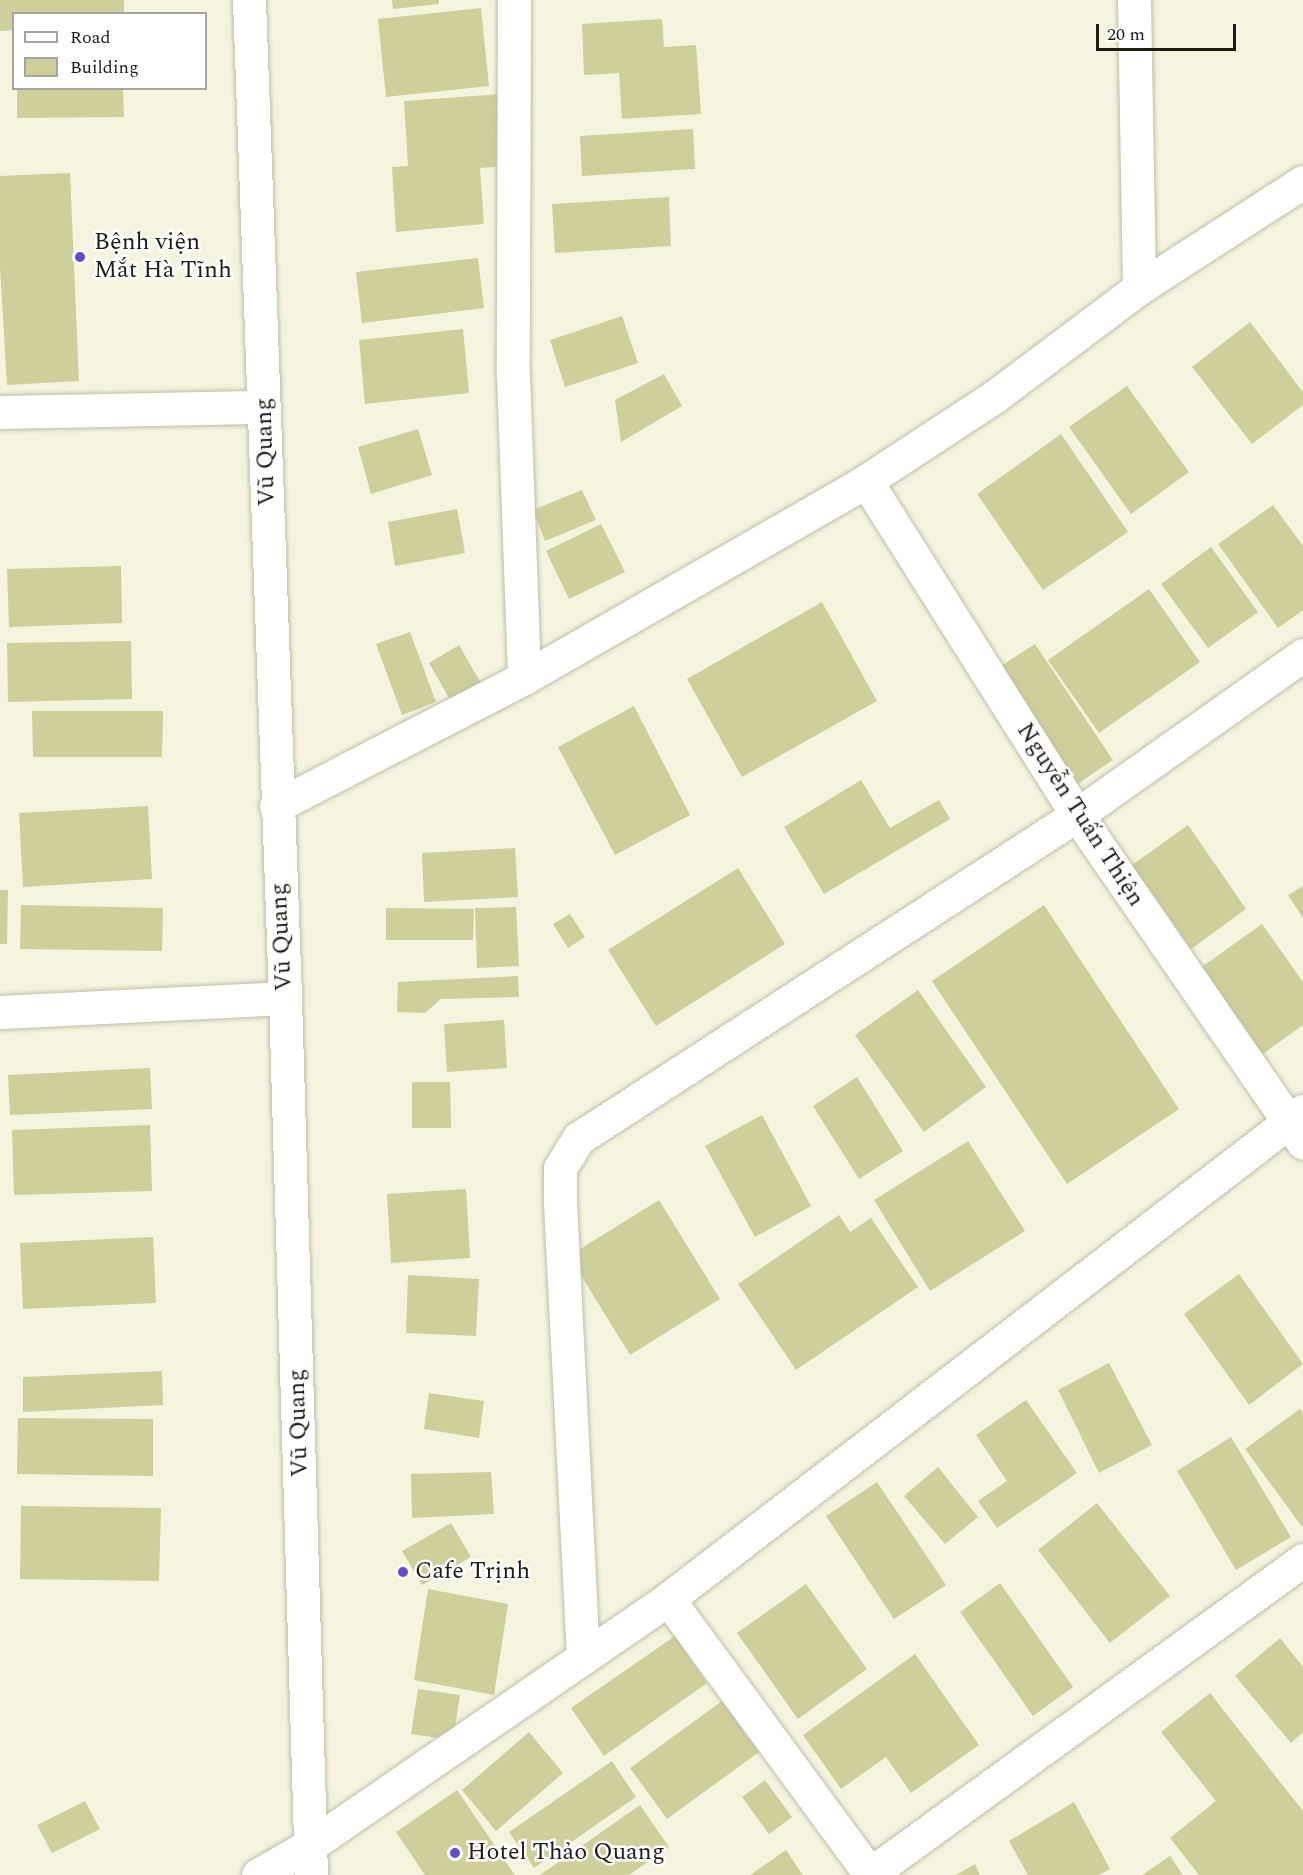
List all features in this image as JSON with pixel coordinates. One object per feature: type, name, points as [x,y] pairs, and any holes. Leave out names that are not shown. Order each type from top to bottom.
[{"type":"street","name":"Vũ Quang","points":[[249,0],[276,806],[285,998],[312,1860]]},
{"type":"street","points":[[514,0],[513,375],[524,678]]},
{"type":"street","points":[[1134,0],[1139,288]]},
{"type":"street","points":[[276,806],[524,678],[866,481],[994,397],[1139,288],[1303,183]]},
{"type":"street","points":[[0,412],[264,407]]},
{"type":"street","name":"Nguyễn Tuấn Thiện","points":[[866,481],[1077,814],[1298,1125]]},
{"type":"street","points":[[583,1657],[561,1168],[579,1138],[1077,814],[1303,655]]},
{"type":"street","points":[[0,1012],[285,998]]},
{"type":"street","points":[[258,1875],[312,1860],[583,1657],[668,1599],[1298,1125]]},
{"type":"street","points":[[668,1599],[871,1875],[1303,1560]]},
{"type":"street","points":[[312,1860],[334,1875]]},
{"type":"building","points":[[0,0],[124,0],[124,12],[12,12],[12,30],[0,31]]},
{"type":"building","points":[[392,0],[439,0],[439,4],[393,9]]},
{"type":"building","points":[[481,8],[489,86],[386,97],[378,19]]},
{"type":"building","points":[[662,19],[664,47],[696,45],[701,114],[622,119],[619,73],[584,75],[582,24]]},
{"type":"building","points":[[17,90],[123,90],[124,117],[17,118]]},
{"type":"building","points":[[501,94],[506,166],[480,168],[484,224],[396,232],[392,167],[408,166],[404,101]]},
{"type":"building","points":[[693,129],[695,169],[582,176],[580,136]]},
{"type":"building","points":[[70,173],[79,381],[7,385],[0,268],[0,176]]},
{"type":"building","points":[[669,197],[671,246],[555,253],[552,204]]},
{"type":"building","points":[[478,258],[484,308],[362,323],[356,272]]},
{"type":"building","points":[[622,316],[638,363],[565,387],[550,340]]},
{"type":"building","points":[[1250,322],[1303,392],[1303,405],[1252,444],[1192,367]]},
{"type":"building","points":[[463,329],[469,393],[365,404],[359,340]]},
{"type":"building","points":[[664,374],[682,406],[621,442],[615,400]]},
{"type":"building","points":[[1127,386],[1189,472],[1131,514],[1069,427]]},
{"type":"building","points":[[418,429],[432,475],[371,494],[358,447]]},
{"type":"building","points":[[1061,434],[1128,532],[1043,590],[977,494]]},
{"type":"building","points":[[582,490],[596,520],[545,541],[533,510]]},
{"type":"building","points":[[1273,505],[1303,546],[1303,610],[1278,628],[1218,544]]},
{"type":"building","points":[[457,509],[465,553],[395,566],[388,522]]},
{"type":"building","points":[[601,524],[625,572],[569,599],[546,551]]},
{"type":"building","points":[[1211,547],[1258,612],[1208,648],[1161,584]]},
{"type":"building","points":[[121,566],[122,623],[9,627],[7,569]]},
{"type":"building","points":[[1149,589],[1200,662],[1099,733],[1048,660]]},
{"type":"building","points":[[822,602],[877,701],[742,777],[687,679]]},
{"type":"building","points":[[410,632],[436,702],[402,715],[376,644]]},
{"type":"building","points":[[131,641],[132,699],[8,702],[7,643]]},
{"type":"building","points":[[1035,644],[1113,760],[1073,787],[995,670]]},
{"type":"building","points":[[459,645],[485,690],[455,708],[429,663]]},
{"type":"building","points":[[634,706],[690,815],[615,855],[558,747]]},
{"type":"building","points":[[32,711],[163,711],[162,757],[33,757]]},
{"type":"building","points":[[861,780],[890,828],[939,800],[950,819],[824,894],[784,827]]},
{"type":"building","points":[[148,806],[152,879],[23,887],[19,813]]},
{"type":"building","points":[[1188,825],[1246,909],[1191,949],[1132,865]]},
{"type":"building","points":[[515,848],[518,897],[424,902],[422,853]]},
{"type":"building","points":[[738,868],[785,944],[656,1026],[608,950]]},
{"type":"building","points":[[1303,886],[1303,918],[1288,895]]},
{"type":"building","points":[[0,890],[8,890],[7,944],[0,944]]},
{"type":"building","points":[[21,905],[163,908],[162,951],[20,949]]},
{"type":"building","points":[[1044,905],[1179,1109],[1067,1184],[932,981]]},
{"type":"building","points":[[516,907],[519,966],[477,968],[475,908]]},
{"type":"building","points":[[386,908],[474,909],[473,940],[386,940]]},
{"type":"building","points":[[570,914],[585,937],[568,948],[553,924]]},
{"type":"building","points":[[1262,924],[1303,982],[1303,1025],[1260,1056],[1199,969]]},
{"type":"building","points":[[518,976],[519,997],[441,999],[425,1013],[397,1012],[398,982]]},
{"type":"building","points":[[918,990],[986,1087],[924,1132],[855,1035]]},
{"type":"building","points":[[504,1020],[507,1068],[447,1072],[444,1024]]},
{"type":"building","points":[[150,1068],[152,1109],[10,1115],[8,1075]]},
{"type":"building","points":[[857,1077],[903,1151],[859,1179],[813,1106]]},
{"type":"building","points":[[412,1082],[450,1082],[451,1128],[412,1128]]},
{"type":"building","points":[[762,1115],[811,1206],[755,1237],[705,1146]]},
{"type":"building","points":[[150,1125],[152,1191],[14,1195],[12,1130]]},
{"type":"building","points":[[968,1141],[1025,1231],[930,1291],[874,1200]]},
{"type":"building","points":[[466,1189],[470,1258],[391,1263],[387,1194]]},
{"type":"building","points":[[659,1200],[720,1299],[630,1355],[569,1256]]},
{"type":"building","points":[[839,1215],[850,1232],[871,1218],[918,1287],[796,1370],[738,1284]]},
{"type":"building","points":[[153,1237],[156,1303],[23,1309],[20,1243]]},
{"type":"building","points":[[1239,1274],[1303,1364],[1249,1405],[1184,1314]]},
{"type":"building","points":[[408,1275],[479,1279],[476,1336],[406,1333]]},
{"type":"building","points":[[1109,1363],[1152,1445],[1099,1473],[1058,1390]]},
{"type":"building","points":[[162,1371],[163,1405],[23,1412],[23,1377]]},
{"type":"building","points":[[429,1393],[484,1401],[479,1438],[424,1429]]},
{"type":"building","points":[[1026,1400],[1077,1473],[997,1528],[978,1501],[1007,1481],[976,1435]]},
{"type":"building","points":[[1300,1409],[1303,1413],[1303,1528],[1245,1449]]},
{"type":"building","points":[[18,1418],[153,1419],[153,1476],[17,1474]]},
{"type":"building","points":[[1231,1437],[1291,1537],[1236,1570],[1177,1471]]},
{"type":"building","points":[[938,1467],[978,1517],[945,1544],[904,1496]]},
{"type":"building","points":[[491,1472],[494,1514],[412,1518],[411,1474]]},
{"type":"building","points":[[877,1482],[946,1585],[894,1619],[826,1516]]},
{"type":"building","points":[[1097,1503],[1170,1596],[1110,1643],[1038,1550]]},
{"type":"building","points":[[21,1506],[161,1508],[159,1581],[20,1579]]},
{"type":"building","points":[[451,1523],[471,1557],[422,1585],[402,1551]]},
{"type":"building","points":[[1000,1583],[1073,1687],[1033,1716],[960,1612]]},
{"type":"building","points":[[806,1584],[867,1669],[798,1719],[737,1633]]},
{"type":"building","points":[[428,1589],[508,1604],[494,1695],[414,1680]]},
{"type":"building","points":[[675,1636],[707,1683],[604,1756],[571,1708]]},
{"type":"building","points":[[1280,1638],[1303,1667],[1303,1732],[1291,1743],[1235,1676]]},
{"type":"building","points":[[915,1654],[979,1745],[911,1793],[886,1757],[841,1789],[803,1735]]},
{"type":"building","points":[[418,1689],[460,1695],[453,1740],[411,1734]]},
{"type":"building","points":[[1210,1693],[1303,1811],[1303,1875],[1199,1875],[1170,1838],[1216,1801],[1161,1732]]},
{"type":"building","points":[[722,1701],[759,1752],[667,1819],[630,1768]]},
{"type":"building","points":[[529,1732],[563,1773],[496,1831],[462,1790]]},
{"type":"building","points":[[612,1761],[636,1797],[534,1868],[509,1832]]},
{"type":"building","points":[[765,1780],[792,1817],[769,1834],[742,1797]]},
{"type":"building","name":"Hotel Thảo Quang","points":[[457,1790],[515,1875],[425,1875],[396,1832]]},
{"type":"building","points":[[85,1801],[100,1829],[52,1853],[37,1825]]},
{"type":"building","points":[[1074,1802],[1110,1869],[1099,1875],[1028,1875],[1009,1841]]},
{"type":"building","points":[[640,1805],[669,1847],[629,1875],[540,1875]]},
{"type":"building","points":[[786,1850],[803,1875],[750,1875]]},
{"type":"building","points":[[1170,1856],[1183,1875],[1142,1875]]},
{"type":"building","points":[[975,1864],[980,1875],[956,1875]]},
{"type":"place","name":"Bệnh viện Mắt Hà Tĩnh","points":[[80,257]]},
{"type":"place","name":"Cafe Trịnh","points":[[403,1572]]},
{"type":"place","name":"Hotel Thảo Quang","points":[[455,1853]]}]
